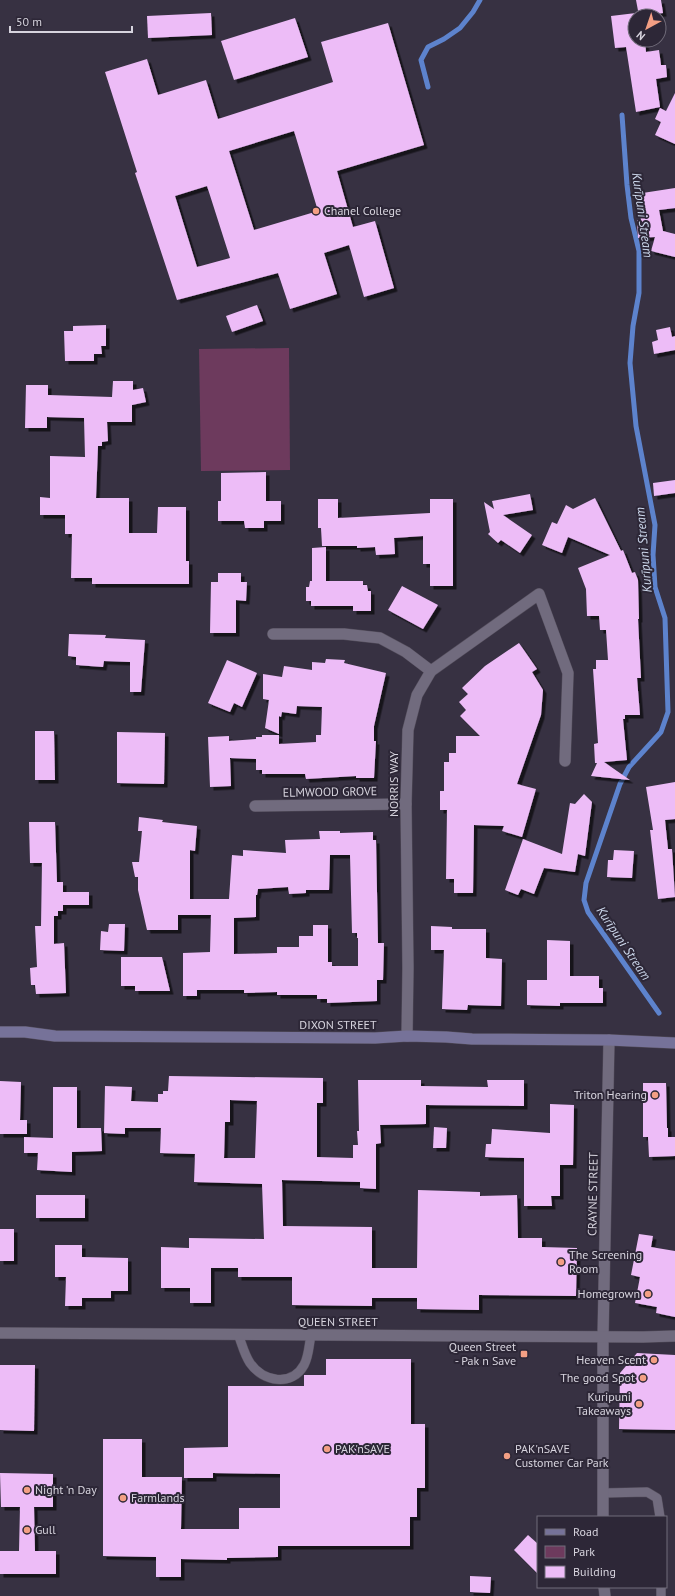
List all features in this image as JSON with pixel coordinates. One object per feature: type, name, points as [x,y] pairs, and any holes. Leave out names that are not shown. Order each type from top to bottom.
[{"type":"main road","name":"DIXON STREET","points":[[0,1032],[25,1032],[55,1036],[376,1038],[407,1036],[472,1039],[609,1040],[675,1043]]},
{"type":"street","name":"NORRIS WAY","points":[[407,1036],[408,906],[406,804],[408,730],[417,695],[431,671],[539,594],[568,673],[565,761]]},
{"type":"street","points":[[273,634],[344,634],[380,638],[406,652],[431,671]]},
{"type":"street","name":"ELMWOOD GROVE","points":[[255,806],[406,804]]},
{"type":"street","name":"CRAYNE STREET","points":[[603,1516],[603,1336],[609,1040]]},
{"type":"street","name":"QUEEN STREET","points":[[0,1333],[675,1336]]},
{"type":"lane","points":[[238,1334],[250,1364],[262,1375],[271,1379],[280,1380],[294,1376],[305,1364],[308,1356],[311,1335]]},
{"type":"lane","points":[[604,1493],[647,1492],[657,1498],[660,1516]]},
{"type":"green space","points":[[289,348],[290,470],[201,471],[199,349]]},
{"type":"building","points":[[636,0],[661,0],[662,8],[638,8]]},
{"type":"building","points":[[211,13],[212,35],[148,38],[147,16]]},
{"type":"building","points":[[627,14],[627,48],[646,48],[646,52],[659,50],[661,65],[666,65],[667,77],[656,79],[660,107],[636,112],[626,47],[615,48],[611,16]]},
{"type":"building","points":[[295,18],[308,57],[234,80],[221,41]]},
{"type":"building","points":[[388,23],[424,145],[337,171],[353,227],[375,221],[394,288],[364,297],[349,245],[324,253],[337,294],[290,309],[278,273],[177,300],[135,173],[137,172],[105,72],[147,59],[158,95],[206,80],[218,119],[333,82],[321,42]],"holes":[[[294,131],[318,211],[254,230],[229,151]],[[207,186],[230,258],[197,267],[175,196]]]},
{"type":"building","points":[[675,93],[675,144],[655,135],[661,122],[655,119],[660,108],[666,111]]},
{"type":"building","points":[[675,188],[675,208],[659,210],[663,231],[675,234],[675,257],[651,251],[655,237],[638,238],[637,220],[641,220],[636,194]]},
{"type":"building","points":[[257,305],[263,321],[232,332],[226,316]]},
{"type":"building","points":[[106,325],[106,346],[101,346],[102,354],[94,354],[94,361],[65,361],[64,331],[73,331],[73,326]]},
{"type":"building","points":[[670,327],[672,337],[675,336],[675,350],[654,354],[652,342],[658,340],[656,330]]},
{"type":"building","points":[[113,381],[133,381],[133,390],[143,388],[146,402],[132,405],[132,422],[107,422],[108,441],[102,442],[102,446],[98,446],[96,498],[129,498],[129,533],[157,533],[158,507],[186,507],[186,561],[189,561],[189,584],[92,584],[92,578],[71,578],[72,534],[65,534],[65,515],[40,515],[40,497],[50,498],[50,456],[85,457],[84,418],[47,417],[47,428],[25,428],[26,385],[48,385],[48,395],[112,397]]},
{"type":"building","points":[[266,472],[266,501],[281,501],[281,521],[264,521],[264,528],[245,528],[244,521],[218,521],[218,501],[221,501],[221,473]]},
{"type":"building","points":[[675,480],[675,493],[654,496],[653,483]]},
{"type":"building","points":[[530,494],[533,510],[503,515],[532,535],[520,553],[501,540],[498,543],[488,534],[490,532],[484,502],[494,509],[492,501]]},
{"type":"building","points":[[595,498],[621,551],[623,550],[632,573],[635,572],[638,580],[641,678],[637,678],[640,715],[625,715],[625,719],[623,719],[627,760],[604,762],[630,780],[591,776],[597,763],[595,763],[594,744],[598,743],[593,669],[596,669],[596,660],[608,660],[606,630],[600,630],[599,616],[587,616],[586,589],[578,568],[610,555],[568,537],[562,553],[542,545],[552,522],[557,524],[566,505],[573,509]]},
{"type":"building","points":[[318,499],[338,499],[338,518],[430,513],[430,499],[453,499],[453,586],[430,586],[430,564],[423,564],[423,536],[394,538],[395,554],[376,555],[375,547],[357,548],[357,546],[322,546],[321,528],[318,528]]},
{"type":"building","points":[[326,547],[326,581],[363,581],[363,585],[367,585],[368,591],[371,591],[371,611],[353,611],[353,606],[311,606],[311,601],[306,601],[306,587],[309,587],[310,581],[312,581],[312,548]]},
{"type":"building","points":[[218,573],[241,573],[241,582],[247,582],[246,601],[236,600],[236,633],[210,633],[211,582],[218,582]]},
{"type":"building","points":[[402,586],[438,605],[423,629],[388,610]]},
{"type":"building","points":[[69,634],[106,635],[105,638],[145,640],[141,692],[130,692],[130,662],[104,661],[103,667],[76,665],[76,657],[68,656]]},
{"type":"building","points":[[519,643],[537,669],[532,672],[543,690],[541,715],[517,784],[536,789],[522,837],[502,831],[504,826],[474,825],[473,893],[454,893],[454,879],[446,879],[447,810],[440,810],[440,791],[444,791],[444,762],[449,762],[449,753],[456,753],[456,736],[480,736],[460,716],[466,710],[459,702],[468,694],[462,688],[485,666]]},
{"type":"building","points":[[326,659],[345,660],[344,663],[386,673],[374,726],[374,741],[376,741],[374,778],[356,778],[356,776],[306,779],[305,774],[262,774],[262,770],[256,770],[256,759],[230,758],[231,786],[210,787],[208,737],[229,736],[229,741],[256,739],[256,737],[262,737],[262,735],[279,735],[279,744],[316,742],[316,735],[321,735],[322,707],[297,706],[296,714],[282,712],[281,717],[279,716],[279,734],[265,728],[269,700],[263,699],[263,674],[282,677],[284,666],[312,670],[312,662],[325,663]]},
{"type":"building","points":[[227,660],[257,673],[242,707],[234,703],[230,712],[208,703]]},
{"type":"building","points":[[35,731],[54,731],[55,780],[35,780]]},
{"type":"building","points":[[117,732],[165,733],[164,784],[117,783]]},
{"type":"building","points":[[675,782],[675,819],[665,820],[668,849],[672,849],[675,897],[658,899],[650,830],[653,830],[646,787]]},
{"type":"building","points":[[584,794],[592,802],[585,856],[578,854],[575,872],[544,868],[534,894],[521,889],[518,895],[505,890],[523,839],[562,854],[570,803],[575,804]]},
{"type":"building","points":[[139,817],[163,820],[162,822],[197,826],[195,851],[190,850],[190,899],[229,899],[232,855],[243,856],[243,850],[286,853],[285,840],[320,839],[319,831],[340,831],[340,833],[373,832],[373,840],[376,840],[378,943],[384,943],[383,980],[377,980],[377,1001],[327,1003],[327,999],[317,999],[317,995],[277,995],[277,992],[244,993],[244,990],[197,990],[197,996],[183,996],[183,953],[210,952],[211,915],[178,915],[178,930],[147,930],[138,890],[138,877],[135,877],[132,862],[139,862],[142,831],[138,831]],"holes":[[[330,855],[350,855],[352,933],[357,933],[358,938],[358,966],[332,966],[332,962],[328,962],[328,925],[313,925],[313,936],[299,936],[299,947],[277,947],[277,953],[234,954],[234,918],[256,917],[256,895],[258,889],[288,887],[289,894],[306,893],[306,890],[329,890]]]},
{"type":"building","points":[[29,822],[55,822],[57,882],[63,882],[63,892],[89,892],[89,905],[63,905],[63,911],[58,911],[58,916],[54,916],[54,944],[64,943],[66,993],[36,994],[35,985],[31,985],[30,968],[37,967],[35,926],[41,926],[42,863],[30,863]]},
{"type":"building","points":[[614,850],[634,851],[632,878],[607,877],[608,860],[613,860]]},
{"type":"building","points":[[109,924],[125,924],[124,951],[100,950],[101,931],[108,932]]},
{"type":"building","points":[[431,926],[452,927],[452,929],[486,929],[486,958],[502,959],[501,1006],[468,1005],[467,1010],[442,1009],[444,950],[431,950]]},
{"type":"building","points":[[547,940],[570,941],[570,976],[599,976],[599,988],[603,988],[603,1003],[560,1003],[560,1006],[527,1005],[527,980],[547,980]]},
{"type":"building","points":[[121,957],[162,957],[170,991],[135,991],[135,986],[121,986]]},
{"type":"building","points":[[169,1076],[323,1078],[323,1103],[317,1103],[317,1157],[353,1158],[353,1145],[358,1145],[357,1131],[359,1131],[358,1080],[421,1080],[421,1086],[488,1087],[487,1080],[524,1080],[524,1106],[426,1105],[426,1124],[380,1125],[381,1143],[376,1144],[376,1189],[360,1188],[360,1182],[282,1180],[283,1226],[372,1227],[372,1268],[417,1268],[418,1190],[480,1192],[480,1196],[517,1195],[518,1238],[542,1238],[542,1247],[577,1248],[576,1296],[479,1295],[479,1310],[417,1309],[417,1298],[372,1298],[372,1306],[292,1305],[292,1277],[238,1277],[238,1268],[211,1268],[211,1303],[190,1303],[190,1288],[161,1288],[161,1247],[189,1248],[189,1238],[264,1239],[262,1184],[194,1182],[195,1154],[160,1153],[161,1128],[125,1128],[125,1134],[104,1133],[105,1086],[132,1087],[131,1101],[158,1102],[158,1094],[163,1094],[163,1091],[168,1091]],"holes":[[[230,1100],[257,1101],[255,1158],[224,1158],[225,1122],[230,1122]]]},
{"type":"building","points":[[0,1081],[21,1082],[20,1120],[27,1120],[27,1134],[0,1134]]},
{"type":"building","points":[[643,1083],[666,1083],[668,1137],[675,1137],[675,1156],[649,1157],[648,1137],[643,1137]]},
{"type":"building","points":[[53,1087],[77,1087],[77,1128],[101,1128],[102,1151],[72,1152],[72,1172],[37,1170],[38,1153],[24,1153],[24,1137],[53,1138]]},
{"type":"building","points":[[550,1104],[574,1105],[573,1165],[560,1165],[560,1196],[551,1196],[552,1206],[524,1206],[524,1158],[485,1157],[486,1144],[491,1144],[492,1129],[550,1133]]},
{"type":"building","points":[[434,1127],[447,1128],[446,1148],[433,1148]]},
{"type":"building","points":[[36,1195],[85,1195],[85,1218],[36,1218]]},
{"type":"building","points":[[0,1229],[14,1229],[14,1261],[0,1261]]},
{"type":"building","points":[[639,1234],[653,1236],[651,1247],[675,1251],[675,1317],[656,1313],[657,1307],[635,1303],[640,1277],[631,1275]]},
{"type":"building","points":[[55,1245],[82,1245],[82,1257],[128,1258],[128,1291],[111,1291],[111,1298],[82,1298],[82,1306],[65,1306],[66,1277],[55,1277]]},
{"type":"building","points":[[637,1353],[675,1355],[675,1430],[619,1429],[620,1373]]},
{"type":"building","name":"PAK'nSAVE","points":[[326,1359],[411,1359],[411,1424],[425,1424],[425,1488],[417,1488],[417,1517],[410,1517],[410,1546],[278,1546],[278,1557],[227,1558],[227,1560],[181,1559],[181,1577],[156,1577],[156,1557],[103,1556],[103,1439],[142,1439],[142,1477],[182,1477],[181,1529],[239,1529],[239,1508],[280,1508],[280,1474],[213,1473],[213,1478],[184,1478],[184,1448],[228,1447],[228,1386],[304,1386],[304,1375],[326,1375]]},
{"type":"building","points":[[0,1365],[35,1365],[34,1431],[0,1430]]},
{"type":"building","points":[[0,1473],[53,1474],[53,1507],[34,1507],[35,1551],[56,1551],[56,1574],[0,1574],[0,1551],[19,1551],[20,1507],[1,1507]]},
{"type":"building","points":[[528,1535],[537,1543],[537,1573],[514,1550]]},
{"type":"building","points":[[470,1576],[491,1577],[490,1593],[470,1592]]},
{"type":"waterway","name":"Kurīpuni Stream","points":[[428,87],[421,60],[428,47],[444,39],[460,28],[473,12],[480,0]]},
{"type":"waterway","name":"Kurīpuni Stream","points":[[622,115],[631,218],[639,251],[639,293],[633,326],[630,363],[636,426],[655,525],[653,555],[655,587],[665,618],[668,712],[661,732],[629,767],[620,784],[586,883],[584,900],[588,912],[659,1013]]},
{"type":"place","name":"Chanel College","points":[[316,211]]},
{"type":"place","name":"Triton Hearing","points":[[655,1095]]},
{"type":"place","name":"The Screening Room","points":[[561,1262]]},
{"type":"place","name":"Homegrown","points":[[648,1294]]},
{"type":"place","name":"Queen Street - Pak n Save","points":[[524,1354]]},
{"type":"place","name":"Heaven Scent","points":[[654,1360]]},
{"type":"place","name":"The good Spot","points":[[643,1378]]},
{"type":"place","name":"Kuripuni Takeaways","points":[[639,1404]]},
{"type":"place","name":"PAK'nSAVE","points":[[327,1449]]},
{"type":"place","name":"PAK'nSAVE Customer Car Park","points":[[507,1456]]},
{"type":"place","name":"Night 'n Day","points":[[27,1490]]},
{"type":"place","name":"Farmlands","points":[[123,1498]]},
{"type":"place","name":"Gull","points":[[27,1530]]}]
